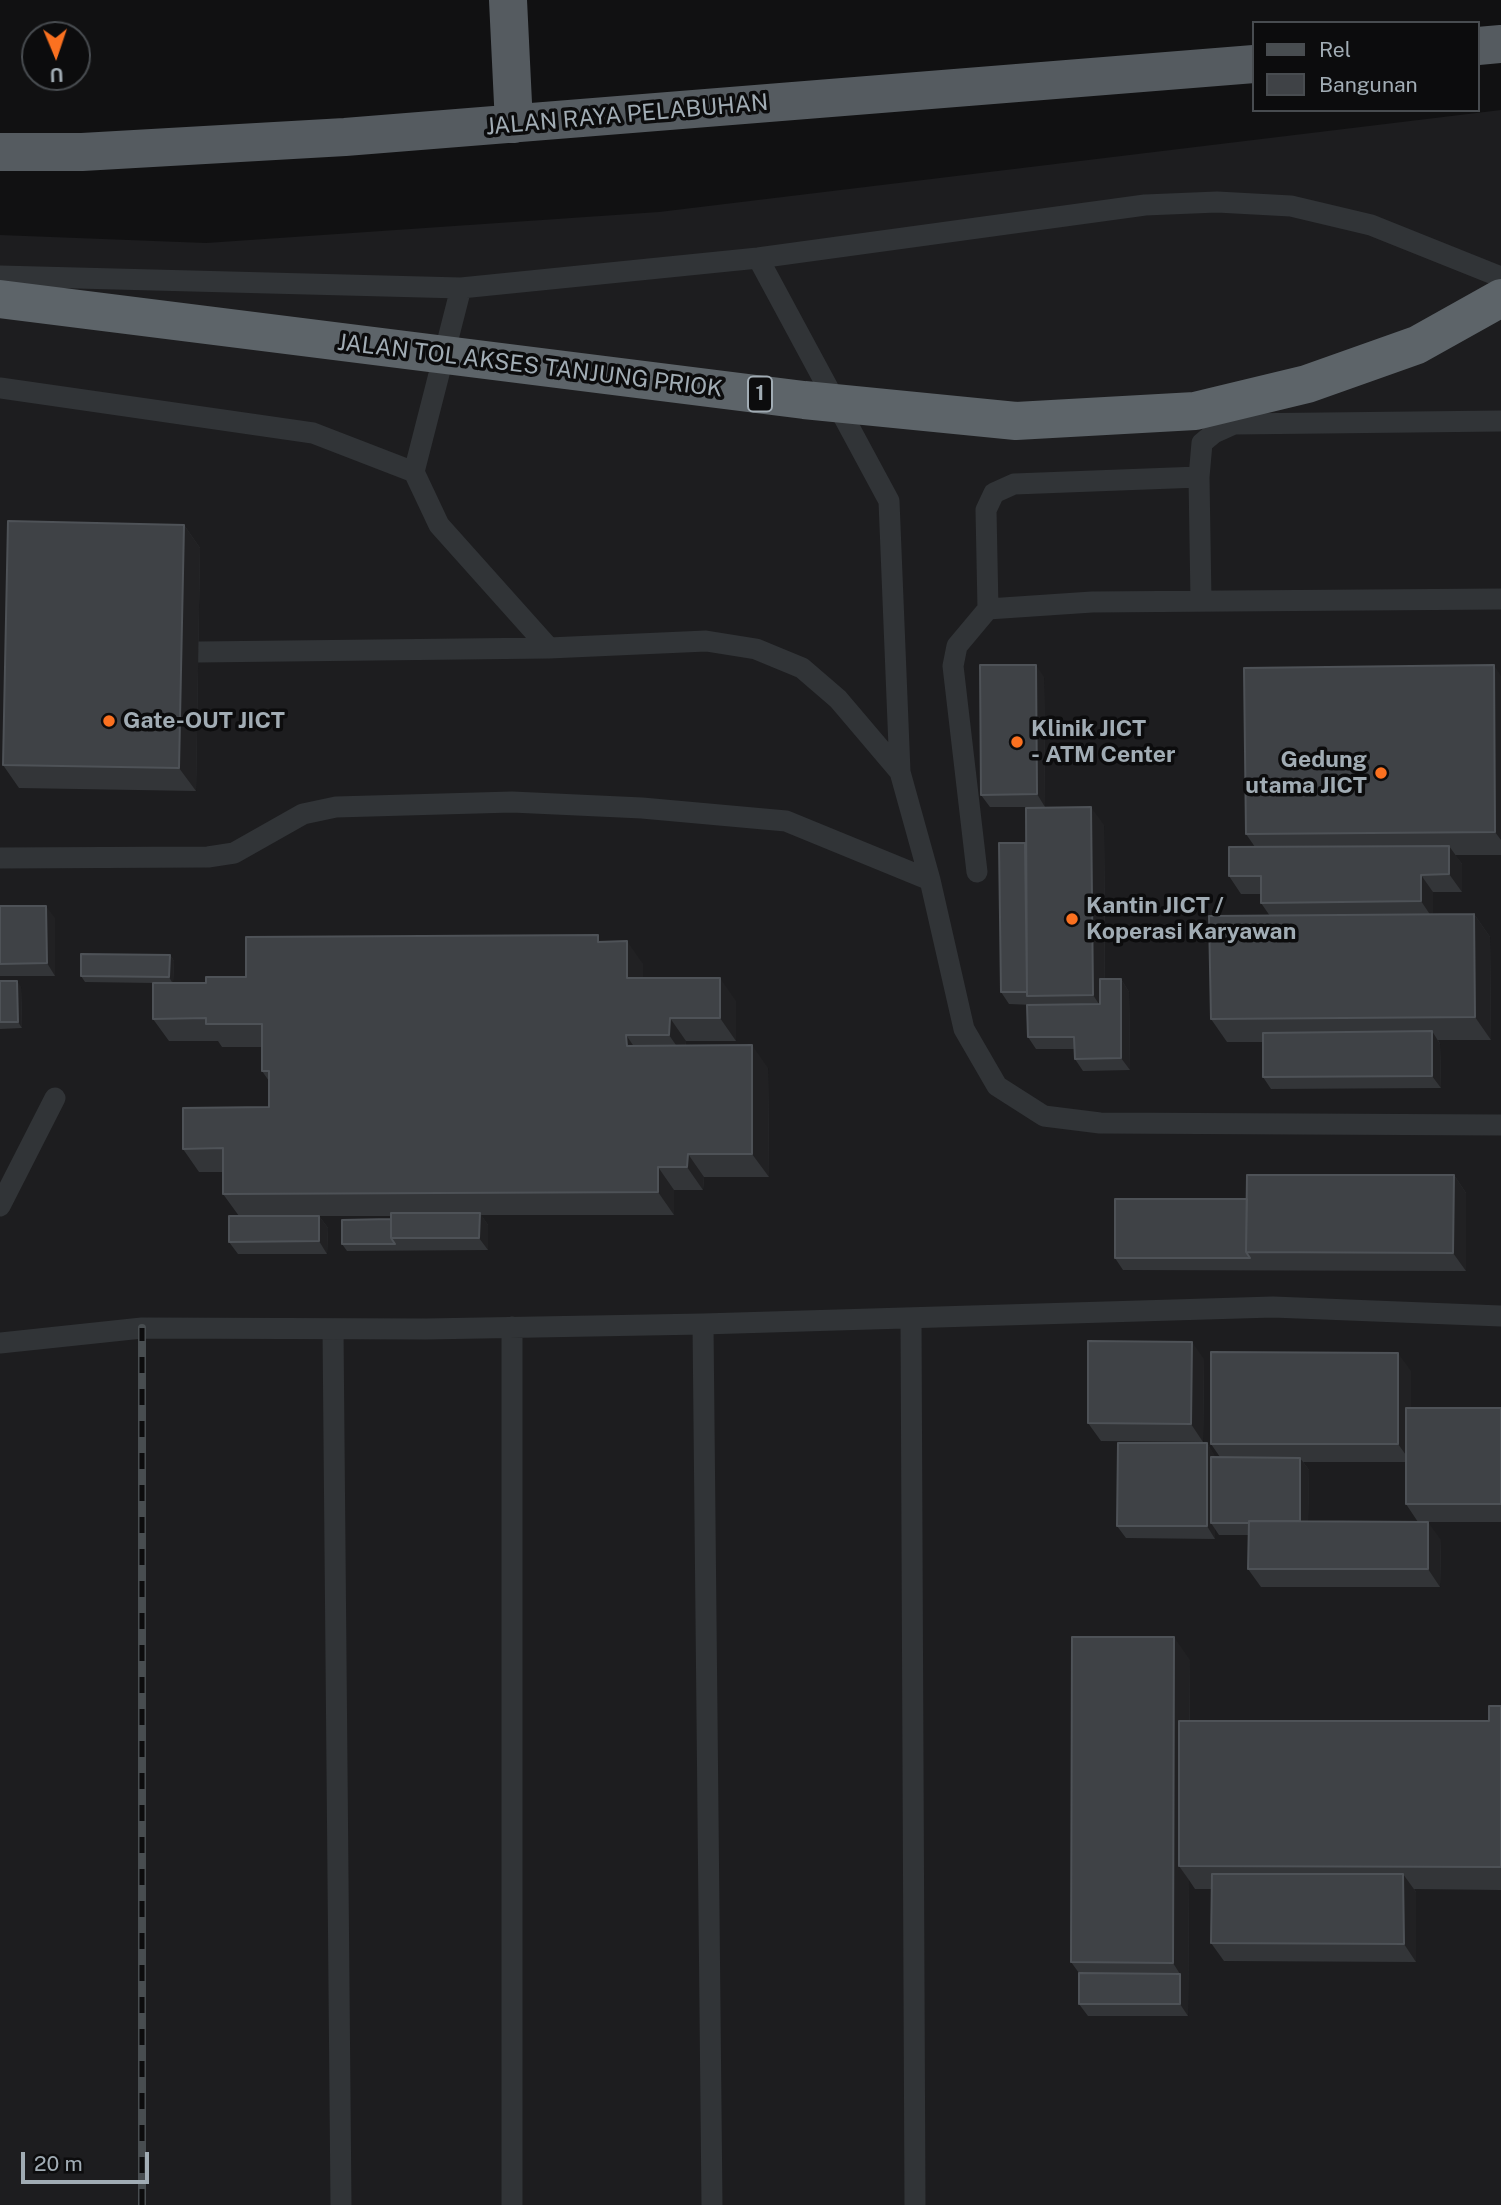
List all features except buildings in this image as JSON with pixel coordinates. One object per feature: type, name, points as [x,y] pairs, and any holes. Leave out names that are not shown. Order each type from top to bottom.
[{"type":"highway","points":[[508,0],[514,124]]},
{"type":"highway","points":[[1480,46],[1501,44]]},
{"type":"highway","name":"JALAN RAYA PELABUHAN","points":[[0,152],[96,151],[514,124],[1252,64]]},
{"type":"highway","name":"JALAN TOL AKSES TANJUNG PRIOK","points":[[0,299],[804,400],[1016,421],[1195,411],[1307,384],[1418,345],[1501,298]]},
{"type":"lane","points":[[0,276],[461,288],[758,258],[1146,205],[1217,202],[1291,206],[1371,225],[1501,278]]},
{"type":"lane","points":[[758,258],[889,501],[900,772],[930,880],[964,1028],[996,1086],[1044,1116],[1100,1123],[1501,1125]]},
{"type":"lane","points":[[461,288],[414,472],[439,525],[549,648]]},
{"type":"lane","points":[[0,388],[313,433],[414,472]]},
{"type":"lane","points":[[1201,601],[1199,477],[1202,443],[1214,433],[1234,424],[1501,421]]},
{"type":"lane","points":[[977,872],[953,666],[957,646],[988,609],[986,510],[994,493],[1014,484],[1199,477]]},
{"type":"lane","points":[[988,609],[1092,602],[1501,599]]},
{"type":"lane","points":[[199,652],[549,648],[706,641],[756,649],[802,668],[838,699],[900,772]]},
{"type":"lane","points":[[0,858],[208,857],[234,853],[303,814],[336,807],[512,802],[642,808],[786,821],[930,880]]},
{"type":"lane","points":[[0,1206],[55,1098]]},
{"type":"lane","points":[[0,1343],[142,1328],[333,1329],[703,1324],[1273,1307],[1501,1316]]},
{"type":"lane","points":[[911,1318],[915,2205]]},
{"type":"lane","points":[[703,1324],[712,2205]]},
{"type":"lane","points":[[512,1327],[512,2205]]},
{"type":"lane","points":[[333,1329],[341,2205]]},
{"type":"shaded area","points":[[1501,110],[1501,2205],[0,2205],[0,235],[206,243],[659,212]]},
{"type":"railway","points":[[142,1328],[142,2205]]},
{"type":"place","name":"Gate-OUT JICT","points":[[109,721]]},
{"type":"place","name":"Klinik JICT - ATM Center","points":[[1017,742]]},
{"type":"place","name":"Gedung utama JICT","points":[[1381,773]]},
{"type":"place","name":"Kantin JICT / Koperasi Karyawan","points":[[1072,919]]}]
